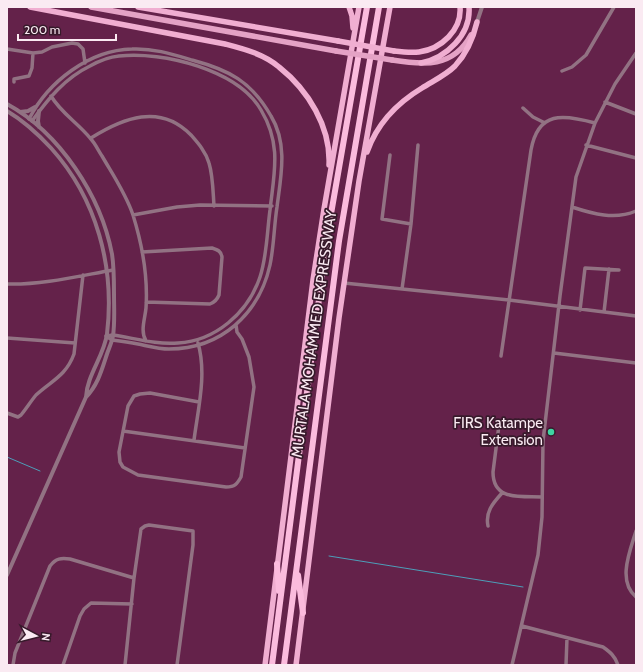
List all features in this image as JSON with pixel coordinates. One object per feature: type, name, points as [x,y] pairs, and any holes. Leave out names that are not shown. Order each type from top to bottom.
[{"type":"highway","points":[[30,7],[231,45],[254,53],[279,66],[308,98],[321,122],[326,136],[329,161],[324,209]]},
{"type":"highway","points":[[138,7],[394,51],[418,52],[426,51],[450,36],[459,21],[460,7]]},
{"type":"highway","points":[[349,7],[352,16],[353,40]]},
{"type":"highway","name":"MURTALA MOHAMMED EXPRESSWAY","points":[[265,665],[313,280],[359,7]]},
{"type":"highway","name":"MURTALA MOHAMMED EXPRESSWAY","points":[[272,665],[327,237],[366,7]]},
{"type":"highway","name":"MURTALA MOHAMMED EXPRESSWAY","points":[[284,665],[339,241],[379,7]]},
{"type":"highway","name":"MURTALA MOHAMMED EXPRESSWAY","points":[[296,665],[344,283],[359,181],[390,7]]},
{"type":"highway","points":[[421,63],[437,58],[458,41],[469,18],[469,7]]},
{"type":"highway","points":[[359,181],[367,150],[375,134],[386,118],[402,102],[454,67],[470,45],[477,22]]},
{"type":"highway","points":[[277,564],[279,607]]},
{"type":"highway","points":[[296,564],[303,613]]},
{"type":"main road","points":[[90,7],[412,63],[441,62],[457,53],[468,40],[477,22]]},
{"type":"street","points":[[477,22],[482,7]]},
{"type":"street","points":[[562,71],[572,67],[586,55],[614,7]]},
{"type":"street","points":[[7,50],[32,53],[42,52],[52,47],[72,43],[78,44],[83,49],[84,63]]},
{"type":"street","points":[[32,129],[30,121],[36,107],[52,88],[67,74],[97,57],[117,51],[131,49],[163,51],[211,65],[227,72],[252,90],[262,101],[277,126],[282,153],[282,173],[270,264],[261,293],[243,319],[231,329],[211,341],[181,348],[169,349],[112,340],[106,336]]},
{"type":"street","points":[[14,82],[14,79],[29,76],[32,68],[32,53]]},
{"type":"street","points":[[512,665],[538,555],[542,517],[543,441],[554,353],[558,306],[576,177],[586,145],[605,102],[622,72],[636,53]]},
{"type":"street","points":[[23,122],[30,121],[51,96],[78,73],[90,66],[118,56],[162,57],[208,70],[224,77],[249,96],[260,109],[266,120],[275,147],[276,158],[275,180],[270,206],[264,261],[255,290],[239,314],[214,332],[189,342],[176,344],[146,341],[113,334],[106,336]]},
{"type":"street","points":[[51,96],[56,104],[91,138],[114,176],[133,215],[142,252],[145,279],[146,302],[143,331],[146,341]]},
{"type":"street","points":[[46,102],[56,104]]},
{"type":"street","points":[[605,102],[636,114]]},
{"type":"street","points":[[7,104],[20,112],[40,129],[69,160],[88,188],[102,220],[110,248],[113,270],[113,334],[98,380],[91,392],[86,397]]},
{"type":"street","points":[[20,112],[28,111],[36,107]]},
{"type":"street","points":[[524,108],[533,117],[545,123]]},
{"type":"street","points":[[7,111],[32,129],[61,160],[69,170],[85,197],[100,235],[107,271],[109,307],[106,336],[86,397],[7,575]]},
{"type":"street","points":[[39,111],[38,121],[40,129]]},
{"type":"street","points":[[91,138],[127,119],[137,117],[155,116],[175,122],[196,140],[205,154],[212,178],[214,206]]},
{"type":"street","points":[[501,356],[532,142],[538,131],[545,123],[553,119],[565,116],[595,123]]},
{"type":"street","points":[[402,289],[411,224],[418,144]]},
{"type":"street","points":[[586,145],[636,158]]},
{"type":"street","points":[[390,155],[381,217],[384,220],[411,224]]},
{"type":"street","points":[[133,215],[177,206],[277,206]]},
{"type":"street","points":[[572,208],[591,213],[618,216],[636,211]]},
{"type":"street","points":[[142,252],[212,248],[219,250],[222,257],[219,295],[214,302],[210,304],[146,302]]},
{"type":"street","points":[[580,310],[585,268],[619,270]]},
{"type":"street","points":[[604,312],[609,269]]},
{"type":"street","points":[[7,284],[24,284],[113,270]]},
{"type":"street","points":[[7,413],[18,417],[21,415],[36,396],[54,382],[71,363],[74,354],[83,275]]},
{"type":"street","points":[[344,283],[509,300],[636,316]]},
{"type":"street","points":[[199,402],[150,393],[134,396],[128,406],[119,452],[120,462],[123,467],[138,475],[226,487],[233,487],[237,484],[241,477],[254,387],[249,357],[242,339],[237,332],[236,325]]},
{"type":"street","points":[[231,329],[237,332]]},
{"type":"street","points":[[135,339],[143,331]]},
{"type":"street","points":[[7,338],[75,343]]},
{"type":"street","points":[[194,440],[202,371],[196,340]]},
{"type":"street","points":[[554,353],[636,363]]},
{"type":"street","points":[[499,425],[493,478],[496,488],[508,495],[542,497]]},
{"type":"street","points":[[123,431],[244,448]]},
{"type":"street","points":[[488,526],[487,516],[492,505],[502,492]]},
{"type":"street","points":[[125,665],[134,578],[142,529],[145,526],[150,525],[193,531],[193,545],[177,665]]},
{"type":"street","points":[[636,531],[629,556],[626,576],[628,588],[636,597]]},
{"type":"street","points":[[7,575],[18,551]]},
{"type":"street","points":[[13,665],[15,653],[50,566],[54,561],[60,558],[70,559],[134,578]]},
{"type":"street","points":[[63,665],[80,616],[84,609],[91,603],[132,604]]},
{"type":"street","points":[[522,626],[603,647],[610,652],[618,665]]},
{"type":"street","points":[[566,665],[567,638]]},
{"type":"waterway","points":[[7,457],[40,471]]},
{"type":"waterway","points":[[329,556],[523,587]]},
{"type":"place","name":"FIRS Katampe Extension","points":[[551,432]]}]
